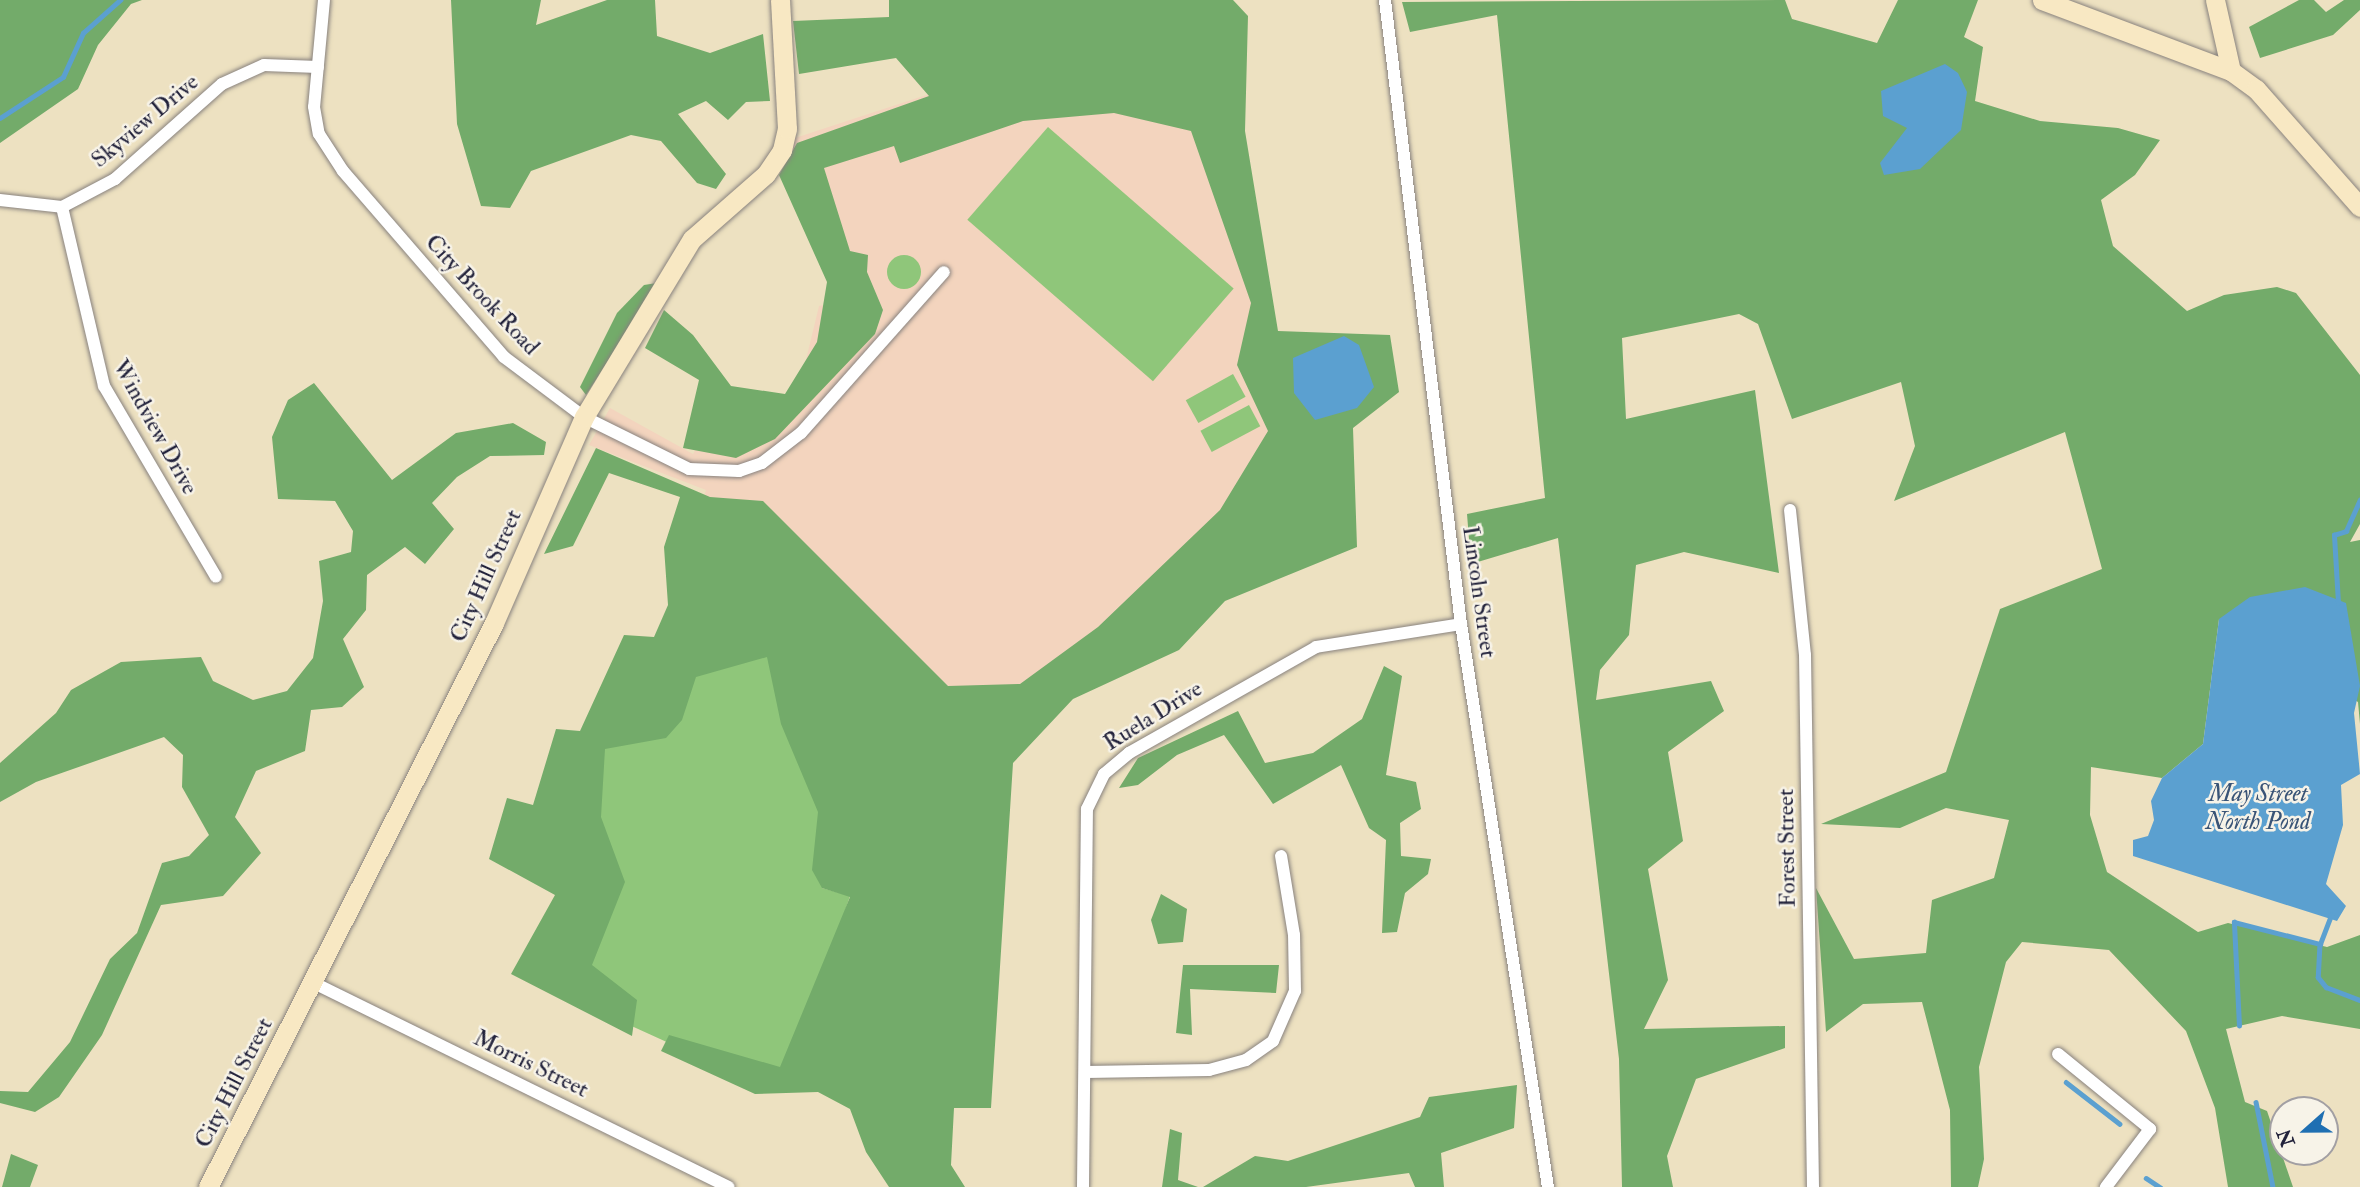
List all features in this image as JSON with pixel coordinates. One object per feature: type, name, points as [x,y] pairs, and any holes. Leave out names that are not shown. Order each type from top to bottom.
[{"type":"street","name":"City Brook Road","points":[[324,0],[318,67],[319,134],[343,171],[504,358],[584,417],[689,468],[739,471],[762,463],[801,433],[944,272]]},
{"type":"street","name":"City Hill Street","points":[[208,1187],[314,983],[494,623],[584,417],[692,239],[766,174],[782,150],[787,129],[780,0]]},
{"type":"street","name":"Lincoln Street","points":[[1385,0],[1461,624],[1548,1187]]},
{"type":"street","points":[[2042,0],[2231,71],[2256,89],[2360,207]]},
{"type":"street","points":[[2215,0],[2231,71]]},
{"type":"street","name":"Skyview Drive","points":[[62,207],[115,179],[222,84],[264,65],[318,67]]},
{"type":"street","points":[[0,200],[62,207]]},
{"type":"street","name":"Windview Drive","points":[[62,207],[104,386],[216,577]]},
{"type":"street","name":"Forest Street","points":[[1790,510],[1805,655],[1812,1187]]},
{"type":"street","name":"Ruela Drive","points":[[1083,1187],[1087,809],[1104,774],[1129,753],[1316,647],[1461,624]]},
{"type":"street","points":[[1086,1072],[1209,1070],[1246,1059],[1273,1041],[1295,991],[1294,935],[1281,856]]},
{"type":"street","name":"Morris Street","points":[[314,983],[728,1187]]},
{"type":"street","points":[[2058,1054],[2150,1129],[2106,1187]]},
{"type":"shaded area","points":[[1216,0],[1304,485],[1151,652],[971,711],[661,632],[706,490],[589,445],[610,408],[693,454],[728,390],[795,405],[819,306],[839,302],[783,177],[795,138]]},
{"type":"green space","points":[[0,0],[142,0],[131,4],[98,45],[78,89],[0,143]]},
{"type":"green space","points":[[451,0],[541,0],[536,25],[607,0],[655,0],[657,36],[710,53],[763,34],[770,101],[746,102],[728,120],[706,101],[678,114],[726,174],[716,189],[697,183],[661,141],[631,135],[531,171],[510,208],[481,206],[457,124]]},
{"type":"green space","points":[[889,0],[1233,0],[1248,16],[1245,131],[1278,331],[1390,335],[1399,392],[1353,428],[1357,547],[1225,601],[1179,650],[1073,699],[1013,763],[991,1108],[954,1108],[951,1165],[965,1187],[889,1187],[866,1152],[850,1109],[818,1092],[755,1094],[661,1051],[669,1035],[780,1067],[850,897],[822,888],[812,870],[818,812],[781,724],[767,657],[696,677],[682,720],[666,738],[605,749],[601,817],[625,882],[592,965],[637,1000],[632,1036],[511,974],[555,895],[489,859],[507,798],[533,805],[556,729],[580,731],[624,635],[654,637],[668,605],[664,547],[680,497],[609,473],[573,546],[544,554],[596,448],[710,497],[763,501],[948,686],[1020,684],[1098,627],[1220,510],[1268,431],[1237,365],[1251,303],[1191,131],[1114,113],[1023,121],[900,163],[894,146],[824,168],[850,251],[868,255],[867,272],[883,310],[875,334],[775,439],[736,458],[683,448],[699,380],[645,348],[664,310],[693,335],[731,386],[785,394],[817,342],[827,282],[779,175],[797,143],[929,96],[896,58],[799,74],[793,21],[889,17]]},
{"type":"green space","points":[[1785,0],[1792,19],[1877,43],[1898,0],[1978,0],[1964,37],[1983,47],[1975,101],[2040,121],[2118,128],[2160,140],[2135,175],[2101,200],[2113,246],[2187,311],[2224,295],[2277,287],[2296,293],[2360,375],[2360,524],[2350,542],[2360,540],[2360,724],[2358,702],[2219,619],[2203,744],[2162,778],[2091,767],[2090,815],[2107,872],[2198,932],[2228,923],[2327,947],[2360,935],[2360,1029],[2282,1016],[2226,1029],[2245,1102],[2267,1111],[2269,1117],[2269,1166],[2286,1166],[2293,1187],[2228,1187],[2215,1108],[2186,1031],[2109,950],[2022,942],[2006,962],[1979,1067],[1984,1159],[1978,1187],[1951,1187],[1950,1110],[1922,1002],[1863,1004],[1826,1032],[1816,888],[1854,959],[1926,953],[1932,900],[1994,878],[2009,820],[1946,808],[1900,828],[1821,824],[1946,772],[2000,609],[2102,569],[2065,432],[1894,501],[1915,446],[1901,382],[1792,419],[1758,324],[1739,314],[1622,338],[1626,419],[1755,390],[1779,573],[1684,552],[1636,565],[1629,635],[1600,670],[1596,700],[1711,681],[1724,711],[1668,752],[1683,841],[1648,869],[1668,980],[1644,1029],[1785,1026],[1785,1048],[1696,1079],[1667,1156],[1673,1187],[1622,1187],[1619,1059],[1558,538],[1471,564],[1467,514],[1545,498],[1497,15],[1410,32],[1402,2]]},
{"type":"green space","points":[[2299,0],[2314,0],[2326,12],[2344,0],[2360,0],[2360,10],[2333,35],[2260,58],[2249,27]]},
{"type":"green space","points":[[1048,127],[1234,288],[1153,381],[967,220]]},
{"type":"green space","points":[[904,255],[916,260],[921,272],[916,284],[904,289],[892,284],[887,272],[892,260]]},
{"type":"green space","points":[[657,283],[586,395],[580,387],[617,313],[644,285]]},
{"type":"green space","points":[[1233,374],[1246,397],[1198,423],[1186,400]]},
{"type":"green space","points":[[314,383],[392,480],[456,433],[513,423],[546,442],[544,455],[490,456],[457,477],[432,503],[454,529],[425,564],[405,547],[367,575],[366,610],[343,639],[364,687],[342,707],[311,710],[305,751],[256,771],[235,817],[261,853],[223,896],[161,905],[102,1035],[59,1097],[35,1112],[0,1103],[0,1091],[28,1092],[70,1042],[110,959],[137,933],[162,863],[189,856],[209,835],[182,787],[183,755],[164,737],[36,782],[0,802],[0,763],[56,713],[71,690],[121,662],[201,657],[213,681],[253,700],[287,691],[313,658],[323,601],[319,561],[351,552],[353,531],[335,501],[278,499],[272,437],[288,400]]},
{"type":"green space","points":[[1249,405],[1260,426],[1212,452],[1200,431]]},
{"type":"green space","points":[[717,646],[774,658],[824,812],[822,888],[850,896],[790,1075],[748,1079],[570,998],[588,748]]},
{"type":"green space","points":[[1384,666],[1402,676],[1386,775],[1416,782],[1421,809],[1400,823],[1401,856],[1431,859],[1428,874],[1405,893],[1397,932],[1382,933],[1386,840],[1369,828],[1341,765],[1273,804],[1224,735],[1177,755],[1138,785],[1119,788],[1138,758],[1238,711],[1265,763],[1313,753],[1362,719]]},
{"type":"green space","points":[[1161,894],[1187,909],[1183,942],[1158,944],[1151,920]]},
{"type":"green space","points":[[1183,965],[1279,965],[1276,993],[1190,989],[1192,1035],[1176,1033]]},
{"type":"green space","points":[[1517,1085],[1514,1128],[1441,1153],[1444,1187],[1415,1187],[1409,1173],[1306,1187],[1203,1187],[1255,1156],[1288,1161],[1420,1117],[1429,1097]]},
{"type":"green space","points":[[1170,1129],[1182,1133],[1178,1180],[1198,1187],[1162,1187]]},
{"type":"green space","points":[[11,1154],[38,1165],[30,1187],[2,1187]]},
{"type":"water","points":[[1945,64],[1958,73],[1967,92],[1961,130],[1920,169],[1884,175],[1880,163],[1907,128],[1883,116],[1881,91]]},
{"type":"water","points":[[1344,336],[1359,345],[1374,387],[1357,408],[1315,420],[1294,393],[1293,358]]},
{"type":"water","name":"May Street North Pond","points":[[2305,587],[2346,603],[2360,686],[2354,713],[2360,774],[2341,785],[2343,825],[2326,884],[2346,906],[2337,921],[2133,856],[2133,840],[2148,836],[2154,820],[2151,801],[2162,778],[2203,744],[2219,619],[2250,597]]},
{"type":"waterway","points":[[0,118],[63,77],[83,33],[120,0]]},
{"type":"waterway","points":[[2338,603],[2334,535],[2346,531],[2360,500]]},
{"type":"waterway","points":[[2239,1026],[2234,922],[2320,944],[2331,915]]},
{"type":"waterway","points":[[2320,944],[2318,977],[2326,987],[2360,1000]]},
{"type":"waterway","points":[[2066,1082],[2120,1124]]},
{"type":"waterway","points":[[2256,1102],[2273,1187]]},
{"type":"waterway","points":[[2146,1178],[2160,1187]]}]
